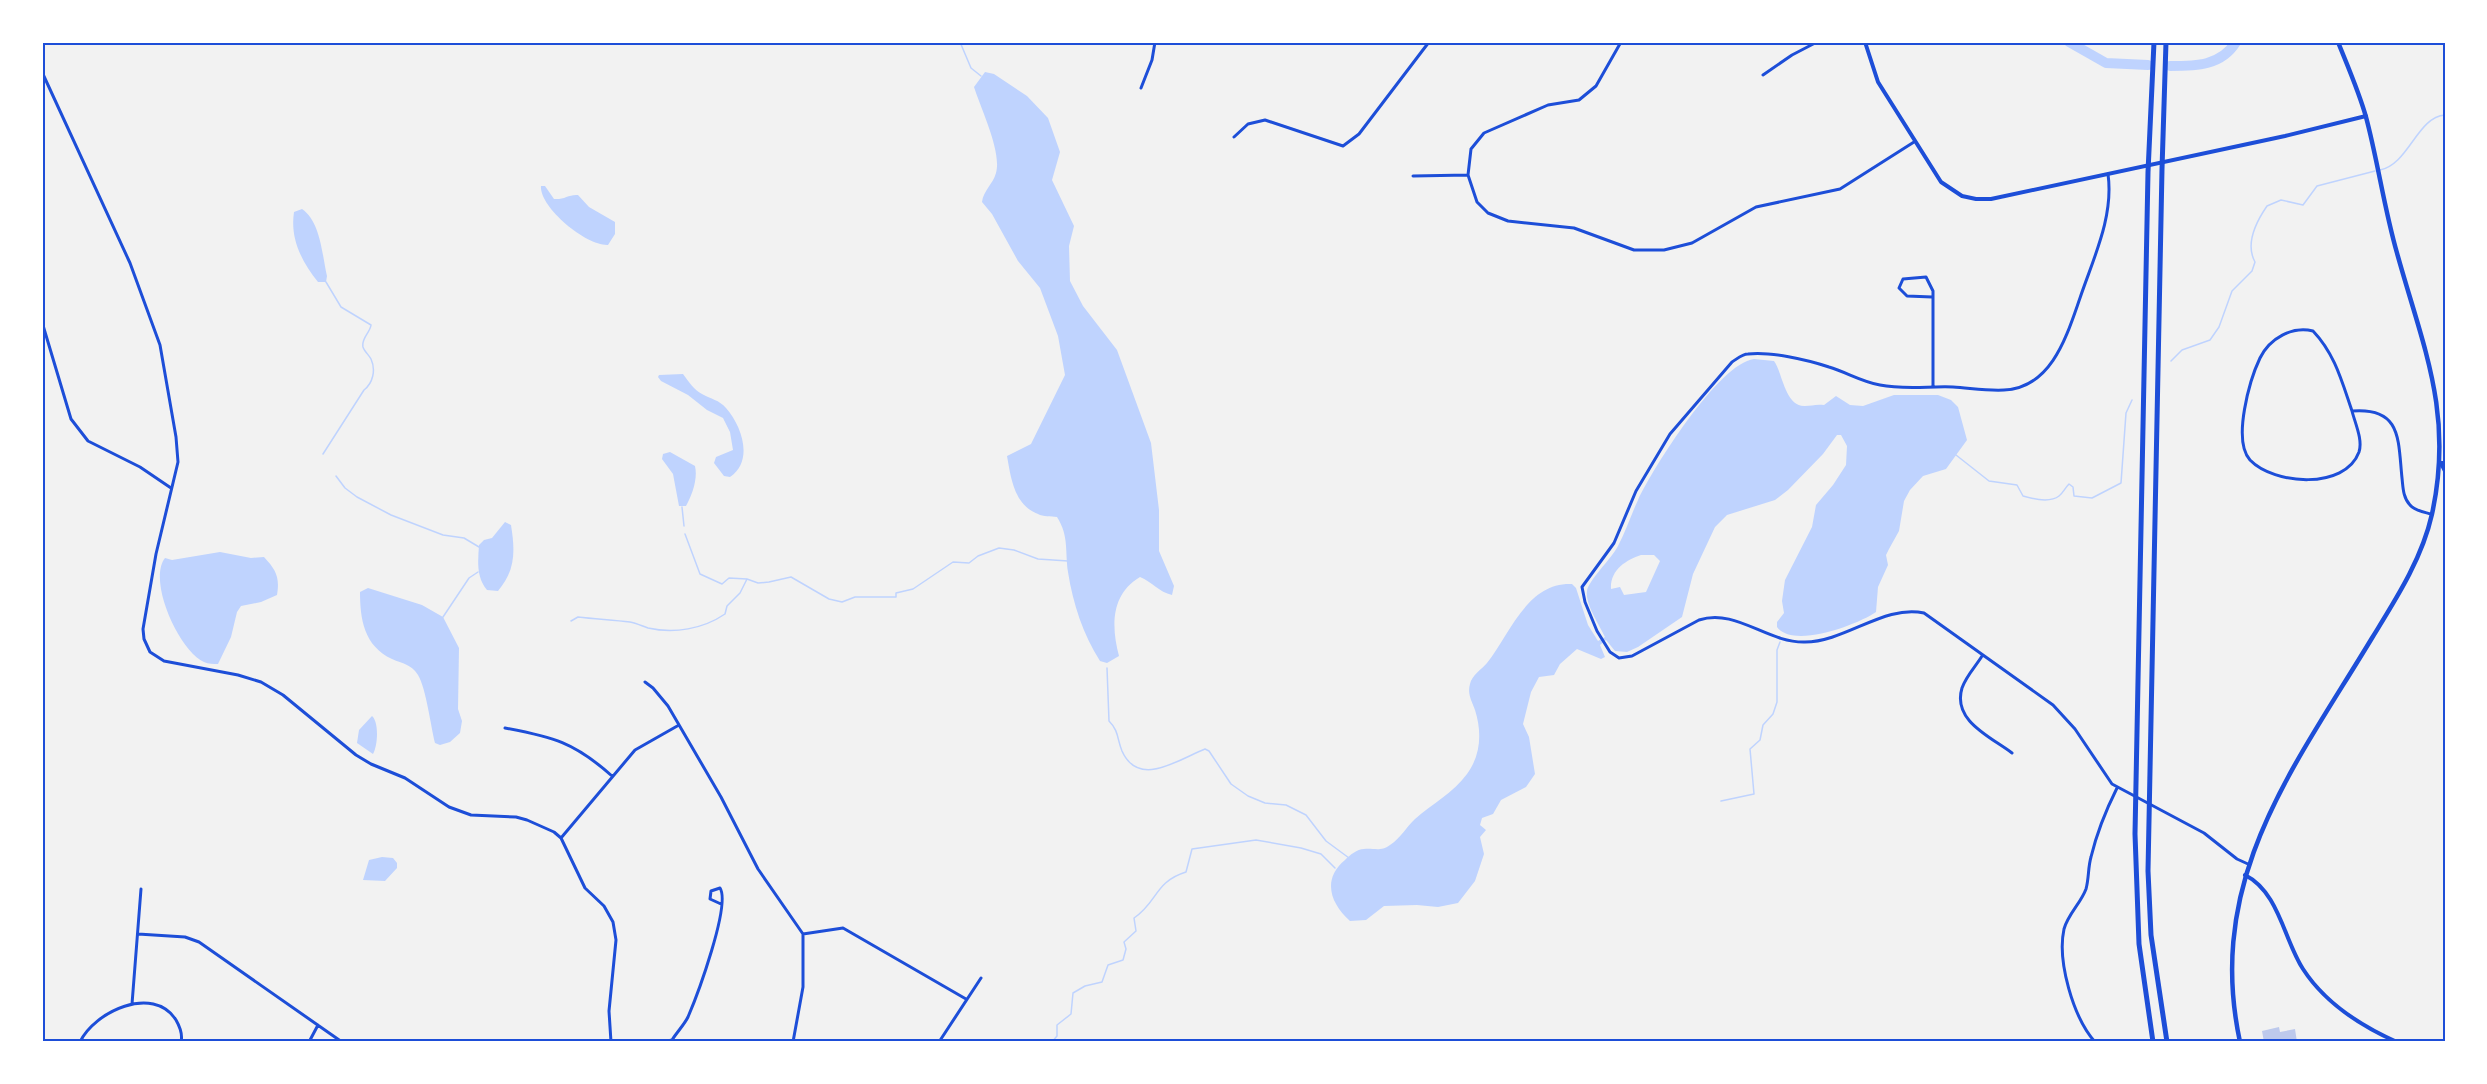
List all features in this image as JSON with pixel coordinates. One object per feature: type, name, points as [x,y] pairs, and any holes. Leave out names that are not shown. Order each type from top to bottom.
[{"type":"highway","points":[[2153,1042],[2139,944],[2136,792],[2148,172],[2154,42]]},
{"type":"highway","points":[[2166,42],[2148,871],[2151,935],[2167,1042]]},
{"type":"main road","points":[[2240,1042],[2235,1013],[2232,969],[2233,933],[2248,864],[2276,800],[2409,574],[2425,538],[2443,463],[2434,381],[2396,251],[2366,116],[2338,42]]},
{"type":"street","points":[[1141,88],[1152,60],[1155,42]]},
{"type":"street","points":[[1234,137],[1248,124],[1265,120],[1343,146],[1359,134],[1429,42]]},
{"type":"street","points":[[1621,42],[1601,73],[1596,86],[1579,100],[1548,105],[1484,133],[1471,149],[1468,175],[1477,202],[1488,213],[1508,221],[1574,228],[1634,250],[1664,250],[1692,243],[1756,207],[1840,189],[1914,142]]},
{"type":"street","points":[[1763,75],[1792,54],[1817,42]]},
{"type":"street","points":[[1865,42],[1878,82],[1914,142],[1947,188],[1962,196],[1976,199],[1991,199],[2366,116]]},
{"type":"street","points":[[42,72],[126,253],[160,345],[178,445],[177,476],[171,488],[156,554],[143,630],[147,646],[154,655],[164,661],[238,675],[268,685],[284,695],[356,755],[405,778],[449,807],[471,815],[516,817],[554,832],[561,838],[585,888],[604,906],[613,922],[616,940],[609,1011],[610,1042]]},
{"type":"street","points":[[2108,174],[2107,208],[2100,241],[2058,353],[2037,378],[2013,389],[1882,386],[1812,362],[1761,354],[1739,357],[1670,434],[1636,491],[1614,543],[1582,584],[1585,602],[1603,640],[1614,656],[1623,658],[1632,656],[1691,624],[1710,617],[1730,618],[1767,635],[1805,642],[1842,634],[1908,611],[1930,616],[2059,711],[2075,729],[2106,776],[2117,788],[2204,833],[2237,860],[2248,864]]},
{"type":"street","points":[[1413,176],[1468,175]]},
{"type":"street","points":[[1932,297],[1907,296],[1899,288],[1903,279],[1926,277],[1933,291],[1933,387]]},
{"type":"street","points":[[42,322],[70,419],[88,441],[140,467],[171,488]]},
{"type":"street","points":[[2293,329],[2313,331],[2326,345],[2335,361],[2352,411],[2360,450],[2352,465],[2319,480],[2281,476],[2262,468],[2249,459],[2242,444],[2246,405],[2254,373],[2262,355],[2285,333],[2293,329]]},
{"type":"street","points":[[2352,411],[2370,410],[2379,413],[2394,426],[2398,437],[2405,497],[2414,508],[2432,514]]},
{"type":"street","points":[[2443,463],[2445,471]]},
{"type":"street","points":[[1982,656],[1962,688],[1962,705],[1972,725],[2012,753]]},
{"type":"street","points":[[645,682],[668,706],[722,797],[758,869],[803,934],[803,987],[794,1042]]},
{"type":"street","points":[[561,838],[635,750],[679,725]]},
{"type":"street","points":[[505,728],[551,737],[590,756],[612,776]]},
{"type":"street","points":[[2095,1042],[2088,1035],[2073,1000],[2065,969],[2063,939],[2069,917],[2085,892],[2093,849],[2117,788]]},
{"type":"street","points":[[2245,875],[2258,885],[2272,904],[2301,966],[2312,982],[2354,1020],[2397,1042]]},
{"type":"street","points":[[132,1004],[141,889]]},
{"type":"street","points":[[663,1042],[672,1040],[687,1019],[713,946],[721,904],[722,890],[714,889],[709,895],[710,899],[721,904]]},
{"type":"street","points":[[803,934],[843,928],[966,999]]},
{"type":"street","points":[[138,934],[185,937],[199,942],[342,1042]]},
{"type":"street","points":[[939,1042],[981,978]]},
{"type":"street","points":[[80,1042],[85,1031],[96,1021],[132,1004],[150,1005],[172,1015],[179,1026],[182,1042]]},
{"type":"street","points":[[309,1042],[318,1025]]},
{"type":"water","points":[[985,72],[994,74],[1027,96],[1048,118],[1060,152],[1052,180],[1074,226],[1069,246],[1070,281],[1083,306],[1117,350],[1151,443],[1159,510],[1159,551],[1174,586],[1172,595],[1140,577],[1123,592],[1114,622],[1119,656],[1107,663],[1100,661],[1076,607],[1070,584],[1065,537],[1061,524],[1057,517],[1040,515],[1024,504],[1015,490],[1010,473],[1007,456],[1031,444],[1065,375],[1058,336],[1040,288],[1018,261],[992,214],[982,202],[984,194],[995,177],[997,164],[994,142],[974,87]]},
{"type":"water","points":[[541,186],[545,186],[554,199],[578,195],[589,207],[615,222],[615,234],[608,245],[588,239],[565,224],[542,195]]},
{"type":"water","points":[[302,209],[317,230],[327,276],[326,282],[318,282],[307,266],[295,240],[294,212]]},
{"type":"water","points":[[1754,359],[1774,361],[1785,388],[1798,405],[1824,405],[1836,396],[1850,405],[1863,406],[1894,395],[1938,395],[1951,400],[1958,407],[1967,440],[1946,469],[1923,476],[1910,490],[1904,501],[1899,531],[1886,555],[1888,565],[1878,587],[1876,612],[1855,623],[1825,633],[1797,636],[1785,633],[1777,627],[1777,622],[1784,613],[1782,601],[1785,580],[1812,527],[1816,505],[1846,465],[1847,446],[1841,435],[1837,435],[1823,454],[1775,500],[1727,515],[1715,527],[1693,574],[1682,617],[1627,652],[1615,651],[1606,640],[1600,645],[1605,657],[1601,659],[1577,649],[1560,664],[1554,675],[1539,677],[1531,692],[1523,724],[1529,737],[1535,774],[1526,787],[1501,800],[1493,814],[1482,818],[1480,825],[1486,830],[1480,837],[1484,854],[1475,881],[1458,903],[1438,907],[1384,906],[1366,920],[1350,921],[1338,907],[1331,891],[1333,875],[1338,867],[1356,851],[1383,848],[1394,842],[1415,819],[1449,793],[1467,774],[1472,767],[1479,743],[1477,718],[1469,694],[1471,681],[1487,663],[1531,600],[1543,591],[1556,586],[1572,584],[1576,588],[1588,625],[1598,641],[1605,637],[1588,602],[1588,587],[1618,546],[1638,500],[1672,442],[1706,397],[1723,378],[1740,365]],"holes":[[[1641,555],[1654,555],[1660,561],[1646,592],[1624,595],[1620,587],[1611,589],[1613,576],[1625,563]]]},
{"type":"water","points":[[683,374],[696,390],[723,405],[737,424],[744,453],[742,462],[730,477],[724,476],[714,463],[716,457],[733,450],[730,432],[723,418],[658,377],[659,375]]},
{"type":"water","points":[[670,452],[695,466],[694,487],[686,506],[679,506],[673,474],[662,459],[663,454]]},
{"type":"water","points":[[505,522],[511,525],[513,560],[508,575],[498,591],[487,590],[479,574],[479,545],[484,540],[492,538]]},
{"type":"water","points":[[220,552],[251,558],[264,557],[276,574],[278,589],[277,595],[261,602],[241,606],[237,612],[231,637],[218,664],[213,664],[204,662],[195,656],[185,645],[169,615],[160,583],[165,558],[172,560]]},
{"type":"water","points":[[368,588],[422,605],[443,617],[459,648],[458,709],[462,721],[460,733],[450,742],[440,745],[435,743],[421,681],[415,671],[410,666],[383,653],[370,639],[363,622],[360,602],[360,592]]},
{"type":"water","points":[[372,716],[376,723],[377,734],[373,754],[357,743],[359,730]]},
{"type":"water","points":[[382,857],[393,858],[397,863],[397,868],[385,881],[363,880],[369,860]]},
{"type":"building","points":[[2279,1027],[2280,1032],[2295,1029],[2297,1042],[2264,1042],[2262,1031]]},
{"type":"waterway","points":[[960,42],[971,68],[981,76]]},
{"type":"waterway","points":[[2069,42],[2106,63],[2148,65]]},
{"type":"waterway","points":[[2170,66],[2207,63],[2223,56],[2236,42]]},
{"type":"waterway","points":[[2380,170],[2390,166],[2398,159],[2427,124],[2445,115]]},
{"type":"waterway","points":[[2171,361],[2182,350],[2210,340],[2219,327],[2232,291],[2252,271],[2255,262],[2251,248],[2253,233],[2267,206],[2281,200],[2303,205],[2317,186],[2375,171]]},
{"type":"waterway","points":[[323,454],[370,384],[373,372],[373,363],[363,344],[371,325],[341,307],[326,282]]},
{"type":"waterway","points":[[1956,455],[1989,481],[2017,485],[2023,496],[2046,500],[2055,498],[2069,484],[2073,487],[2074,496],[2092,498],[2121,483],[2126,413],[2132,400]]},
{"type":"waterway","points":[[336,476],[345,488],[357,497],[391,515],[443,535],[464,538],[479,547]]},
{"type":"waterway","points":[[682,507],[684,526]]},
{"type":"waterway","points":[[685,534],[700,574],[722,584],[729,578],[747,579]]},
{"type":"waterway","points":[[571,621],[578,617],[630,622],[658,630],[688,629],[698,627],[725,614],[727,606],[740,593],[747,579],[758,583],[791,577],[829,599],[842,602],[855,597],[896,597],[896,593],[913,589],[953,562],[969,563],[978,556],[999,548],[1014,550],[1038,559],[1068,561]]},
{"type":"waterway","points":[[443,617],[469,578],[478,572]]},
{"type":"waterway","points":[[1721,801],[1754,794],[1750,749],[1760,740],[1763,725],[1773,714],[1777,702],[1777,650],[1780,642]]},
{"type":"waterway","points":[[1107,668],[1109,721],[1115,728],[1122,751],[1129,762],[1138,768],[1149,770],[1172,764],[1205,749],[1209,751],[1231,784],[1248,796],[1265,803],[1286,805],[1306,815],[1326,841],[1349,858]]},
{"type":"waterway","points":[[1052,1042],[1057,1036],[1057,1025],[1071,1014],[1073,993],[1085,986],[1102,982],[1108,965],[1123,960],[1126,949],[1124,942],[1136,931],[1134,918],[1142,912],[1168,881],[1186,872],[1192,849],[1256,840],[1321,854],[1335,868]]}]
